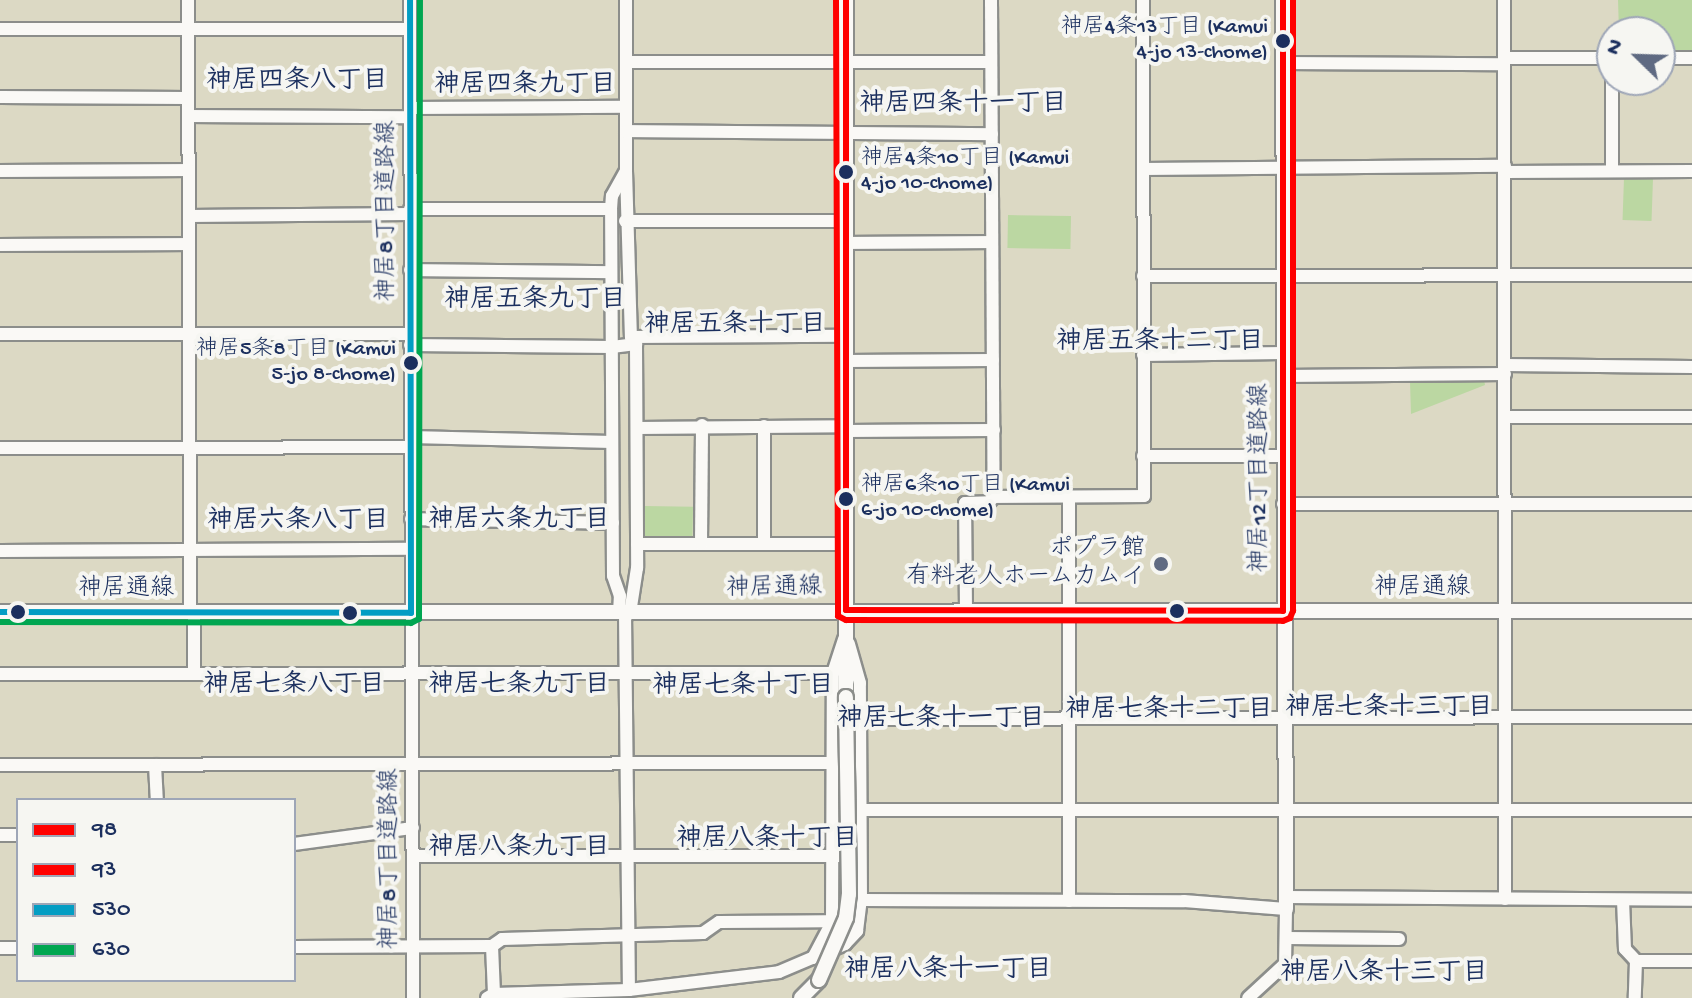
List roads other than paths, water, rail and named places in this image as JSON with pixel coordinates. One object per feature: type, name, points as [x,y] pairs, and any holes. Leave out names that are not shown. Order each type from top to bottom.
[{"type":"street","points":[[188,0],[189,446],[194,674]]},
{"type":"street","name":"神居8丁目道路線","points":[[410,0],[413,998]]},
{"type":"street","points":[[626,0],[626,171],[637,428],[637,544],[625,613],[629,990]]},
{"type":"street","points":[[801,998],[819,980],[842,928],[849,894],[846,0]]},
{"type":"street","points":[[966,610],[965,503],[989,502],[994,497],[991,0]]},
{"type":"street","points":[[994,497],[1144,496],[1143,0]]},
{"type":"street","name":"神居12丁目道路線","points":[[1283,0],[1286,903]]},
{"type":"street","points":[[1504,0],[1505,899]]},
{"type":"street","points":[[0,29],[410,29]]},
{"type":"street","points":[[1283,63],[1612,58],[1612,171]]},
{"type":"street","points":[[626,62],[991,62]]},
{"type":"street","points":[[0,97],[188,98]]},
{"type":"street","points":[[188,116],[626,107]]},
{"type":"street","points":[[626,131],[992,134]]},
{"type":"street","points":[[1143,169],[1283,167],[1692,171]]},
{"type":"street","points":[[0,171],[188,170]]},
{"type":"street","points":[[625,613],[613,576],[611,215],[612,196],[626,171]]},
{"type":"street","points":[[189,216],[410,212],[611,215],[630,221],[846,221]]},
{"type":"street","points":[[846,243],[992,242]]},
{"type":"street","points":[[0,245],[189,244]]},
{"type":"street","points":[[410,270],[611,272]]},
{"type":"street","points":[[1143,276],[1692,275]]},
{"type":"street","points":[[0,334],[189,335],[612,347],[634,340],[846,336]]},
{"type":"street","points":[[1143,355],[1283,353]]},
{"type":"street","points":[[846,361],[993,360]]},
{"type":"street","points":[[1283,376],[1692,367]]},
{"type":"street","points":[[1506,417],[1692,417]]},
{"type":"street","points":[[637,428],[702,425],[994,430]]},
{"type":"street","points":[[701,544],[702,425]]},
{"type":"street","points":[[764,426],[764,543]]},
{"type":"street","points":[[0,448],[612,442]]},
{"type":"street","points":[[1143,456],[1283,456]]},
{"type":"street","points":[[1069,498],[1069,901]]},
{"type":"street","points":[[1283,504],[1692,504]]},
{"type":"street","points":[[411,519],[613,523]]},
{"type":"street","points":[[637,544],[846,544]]},
{"type":"street","points":[[0,551],[411,549]]},
{"type":"street","name":"神居通線","points":[[0,612],[1692,611]]},
{"type":"street","points":[[811,960],[823,945],[832,923],[833,673],[846,633]]},
{"type":"street","points":[[492,946],[490,996],[629,990],[779,972],[845,944],[857,931],[861,900],[860,683],[846,633]]},
{"type":"street","points":[[0,674],[833,673]]},
{"type":"street","points":[[860,719],[1692,717]]},
{"type":"street","points":[[0,765],[833,763]]},
{"type":"street","points":[[155,765],[157,798]]},
{"type":"street","points":[[861,810],[1692,810]]},
{"type":"street","points":[[296,844],[413,828]]},
{"type":"street","points":[[413,856],[626,853],[861,856]]},
{"type":"street","points":[[861,900],[1286,903],[1692,900]]},
{"type":"street","points":[[1623,900],[1625,949],[1636,961],[1635,998]]},
{"type":"street","points":[[1248,998],[1285,964],[1286,903]]},
{"type":"street","points":[[296,947],[492,946],[502,939],[703,933],[719,922],[860,921]]},
{"type":"street","points":[[1287,938],[1399,939]]},
{"type":"street","points":[[1636,961],[1692,961]]},
{"type":"place","name":"神居4条13丁目 (Kamui 4-jo 13-chome)","points":[[1283,41]]},
{"type":"place","name":"神居4条10丁目 (Kamui 4-jo 10-chome)","points":[[846,172]]},
{"type":"place","name":"神居5条8丁目 (Kamui 5-jo 8-chome)","points":[[411,363]]},
{"type":"place","name":"神居6条10丁目 (Kamui 6-jo 10-chome)","points":[[846,499]]},
{"type":"place","name":"ポプラ館 有料老人ホームカムイ","points":[[1161,564]]},
{"type":"district","name":"神居四条八丁目","points":[[297,83]]},
{"type":"district","name":"神居四条九丁目","points":[[525,87]]},
{"type":"district","name":"神居四条十一丁目","points":[[963,106]]},
{"type":"district","name":"神居五条九丁目","points":[[535,302]]},
{"type":"district","name":"神居五条十丁目","points":[[735,327]]},
{"type":"district","name":"神居五条十二丁目","points":[[1160,344]]},
{"type":"district","name":"神居六条九丁目","points":[[519,522]]},
{"type":"district","name":"神居六条八丁目","points":[[298,523]]},
{"type":"district","name":"神居七条八丁目","points":[[294,687]]},
{"type":"district","name":"神居七条九丁目","points":[[519,687]]},
{"type":"district","name":"神居七条十丁目","points":[[743,688]]},
{"type":"district","name":"神居七条十三丁目","points":[[1389,710]]},
{"type":"district","name":"神居七条十二丁目","points":[[1169,712]]},
{"type":"district","name":"神居七条十一丁目","points":[[941,721]]},
{"type":"district","name":"神居八条十丁目","points":[[767,841]]},
{"type":"district","name":"神居八条九丁目","points":[[519,850]]},
{"type":"district","name":"神居八条十一丁目","points":[[948,972]]},
{"type":"district","name":"神居八条十三丁目","points":[[1384,975]]}]
